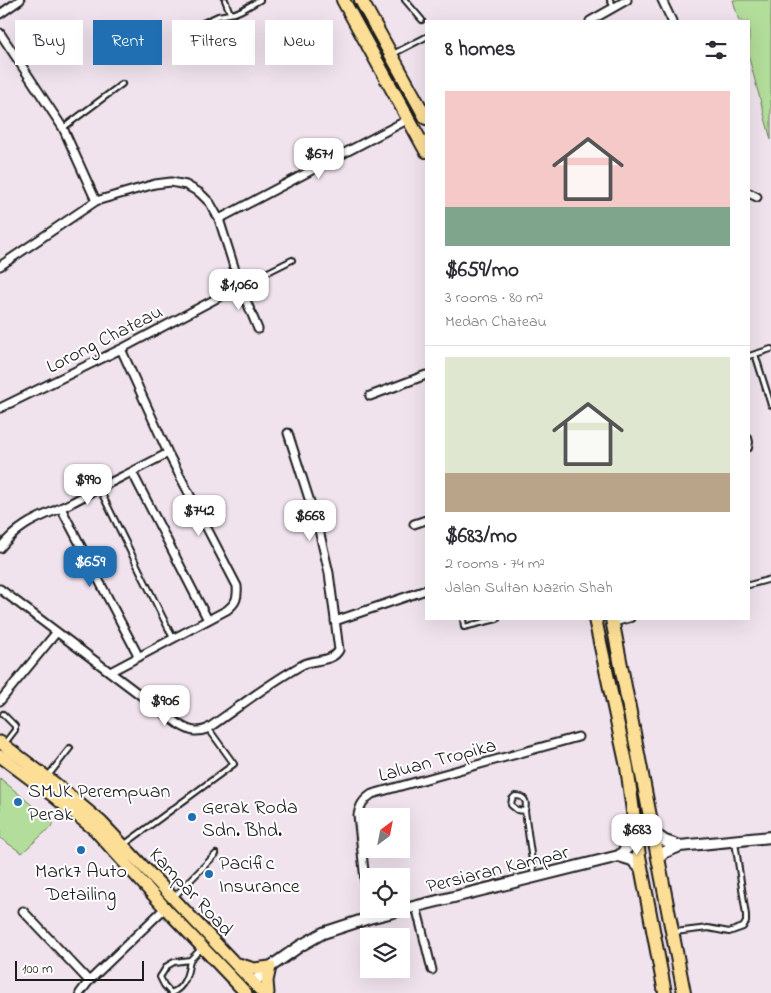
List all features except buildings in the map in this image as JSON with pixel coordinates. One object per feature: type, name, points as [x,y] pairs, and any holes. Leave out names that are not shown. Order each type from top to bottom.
[{"type":"highway","points":[[343,0],[425,149]]},
{"type":"highway","points":[[361,0],[425,113]]},
{"type":"highway","points":[[595,620],[626,767],[664,992]]},
{"type":"highway","points":[[613,621],[684,993]]},
{"type":"main road","name":"Kampar Road","points":[[2,743],[101,822],[234,963],[252,988],[262,993]]},
{"type":"main road","name":"Kampar Road","points":[[0,756],[52,794],[95,830],[165,908],[246,993]]},
{"type":"main road","points":[[234,963],[254,969],[270,967],[267,978],[268,993]]},
{"type":"main road","points":[[228,974],[252,988]]},
{"type":"street","points":[[0,14],[20,0]]},
{"type":"street","points":[[592,20],[627,0]]},
{"type":"street","points":[[662,0],[672,20]]},
{"type":"street","points":[[0,33],[64,128],[96,201]]},
{"type":"street","points":[[219,220],[409,119]]},
{"type":"street","points":[[0,266],[96,201],[155,184],[171,182],[186,185],[200,193],[210,204],[219,220],[240,286],[258,329]]},
{"type":"street","points":[[750,194],[757,198]]},
{"type":"street","name":"Lorong Chateau","points":[[0,408],[121,349],[240,286]]},
{"type":"street","points":[[110,672],[235,604],[238,596],[237,586],[168,453],[121,349]]},
{"type":"street","points":[[370,396],[425,374]]},
{"type":"street","points":[[0,589],[189,731],[199,732],[208,728],[290,672],[309,662],[332,657],[337,654],[329,573],[319,530],[288,433]]},
{"type":"street","points":[[0,548],[12,534],[31,521],[61,508],[168,453]]},
{"type":"street","points":[[132,472],[208,620]]},
{"type":"street","points":[[61,508],[138,657]]},
{"type":"street","points":[[414,524],[425,520]]},
{"type":"street","points":[[335,621],[425,590]]},
{"type":"street","points":[[0,701],[56,632]]},
{"type":"street","name":"Laluan Tropika","points":[[364,868],[358,815],[360,806],[365,798],[372,794],[578,737]]},
{"type":"street","points":[[655,834],[665,841],[680,846]]},
{"type":"street","points":[[659,858],[665,852],[680,846],[771,837]]},
{"type":"street","points":[[637,838],[619,856],[632,860],[642,870]]},
{"type":"street","name":"Persiaran Kampar","points":[[410,908],[619,856]]},
{"type":"street","points":[[416,906],[432,970]]},
{"type":"street","points":[[80,993],[88,981],[165,908]]},
{"type":"street","points":[[22,911],[88,981]]},
{"type":"street","name":"Persiaran Kampar","points":[[252,988],[270,967],[300,946],[323,933],[369,918]]},
{"type":"lane","points":[[224,0],[230,13]]},
{"type":"lane","points":[[209,20],[242,10],[260,0]]},
{"type":"lane","points":[[405,0],[422,20]]},
{"type":"lane","points":[[610,0],[614,7]]},
{"type":"lane","points":[[391,56],[425,37]]},
{"type":"lane","points":[[64,128],[122,84]]},
{"type":"lane","points":[[240,286],[292,260]]},
{"type":"lane","points":[[750,356],[771,349]]},
{"type":"lane","points":[[756,354],[771,405]]},
{"type":"lane","points":[[99,488],[173,638]]},
{"type":"lane","points":[[750,585],[771,579]]},
{"type":"lane","points":[[463,620],[464,627],[493,620]]},
{"type":"lane","points":[[2,743],[15,730],[15,726],[3,714]]},
{"type":"lane","points":[[123,845],[234,764],[208,728]]},
{"type":"lane","points":[[47,777],[70,748]]},
{"type":"lane","points":[[525,811],[513,808],[508,803],[515,796],[520,796],[525,799],[527,804],[525,811],[534,877]]},
{"type":"lane","points":[[673,933],[708,928],[729,932],[743,927],[746,922],[746,915],[734,840]]},
{"type":"lane","points":[[173,898],[216,854]]},
{"type":"lane","points":[[190,960],[188,973],[183,983],[177,991],[170,993],[160,977],[167,966],[174,962],[190,960],[203,948]]},
{"type":"green space","points":[[733,0],[771,0],[771,140],[750,62],[750,20],[739,20]]},
{"type":"green space","points":[[0,778],[54,824],[22,853],[0,838]]},
{"type":"place","name":"SMJK Perempuan Perak","points":[[18,802]]},
{"type":"place","name":"Gerak Roda Sdn. Bhd.","points":[[192,817]]},
{"type":"place","name":"Mark7 Auto Detailing","points":[[81,850]]},
{"type":"place","name":"Pacific Insurance","points":[[209,874]]}]
